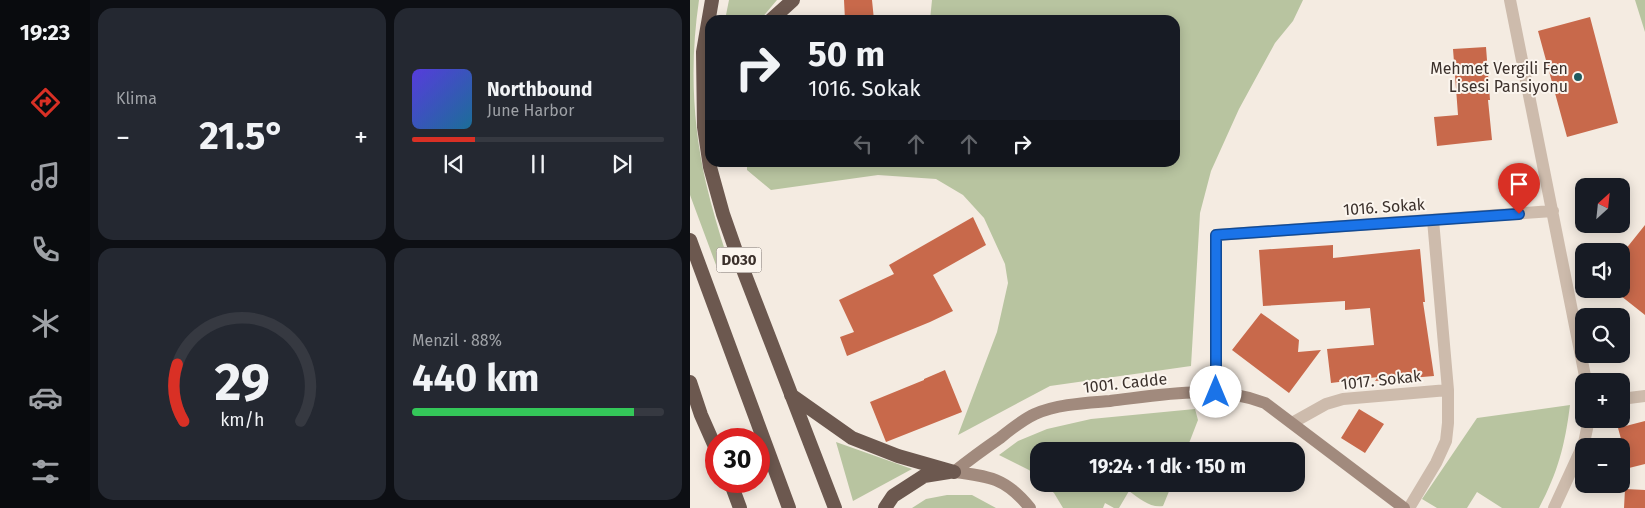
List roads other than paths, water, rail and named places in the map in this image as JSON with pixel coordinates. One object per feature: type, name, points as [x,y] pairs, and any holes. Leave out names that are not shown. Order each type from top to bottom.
[{"type":"highway","name":"D030","points":[[709,15],[712,0]]},
{"type":"highway","points":[[776,15],[793,0]]},
{"type":"highway","name":"D030","points":[[705,40],[703,52],[705,133]]},
{"type":"highway","name":"D030","points":[[711,167],[723,214],[737,254],[835,508]]},
{"type":"highway","name":"D030","points":[[690,240],[789,508]]},
{"type":"highway","points":[[690,382],[707,428]]},
{"type":"highway","points":[[790,395],[852,438],[898,456],[954,472]]},
{"type":"highway","points":[[884,508],[893,496],[924,476],[954,472]]},
{"type":"highway","points":[[734,493],[740,508]]},
{"type":"main road","name":"1001. Cadde","points":[[954,472],[1021,422],[1036,414],[1058,408],[1100,402],[1170,394],[1216,392],[1251,398],[1265,403],[1356,474],[1404,508]]},
{"type":"main road","points":[[954,472],[993,478],[1012,488],[1030,508]]},
{"type":"street","points":[[1510,0],[1584,373]]},
{"type":"street","name":"1016. Sokak","points":[[1216,392],[1216,235],[1553,211]]},
{"type":"street","points":[[1409,508],[1436,463],[1446,441],[1448,422],[1448,390],[1433,220]]},
{"type":"street","name":"1017. Sokak","points":[[1292,423],[1326,404],[1343,399],[1448,390]]},
{"type":"street","points":[[1630,398],[1645,396]]},
{"type":"street","points":[[1554,508],[1584,443],[1586,428]]},
{"type":"place","name":"Mehmet Vergili Fen Lisesi Pansiyonu","points":[[1578,77]]}]
